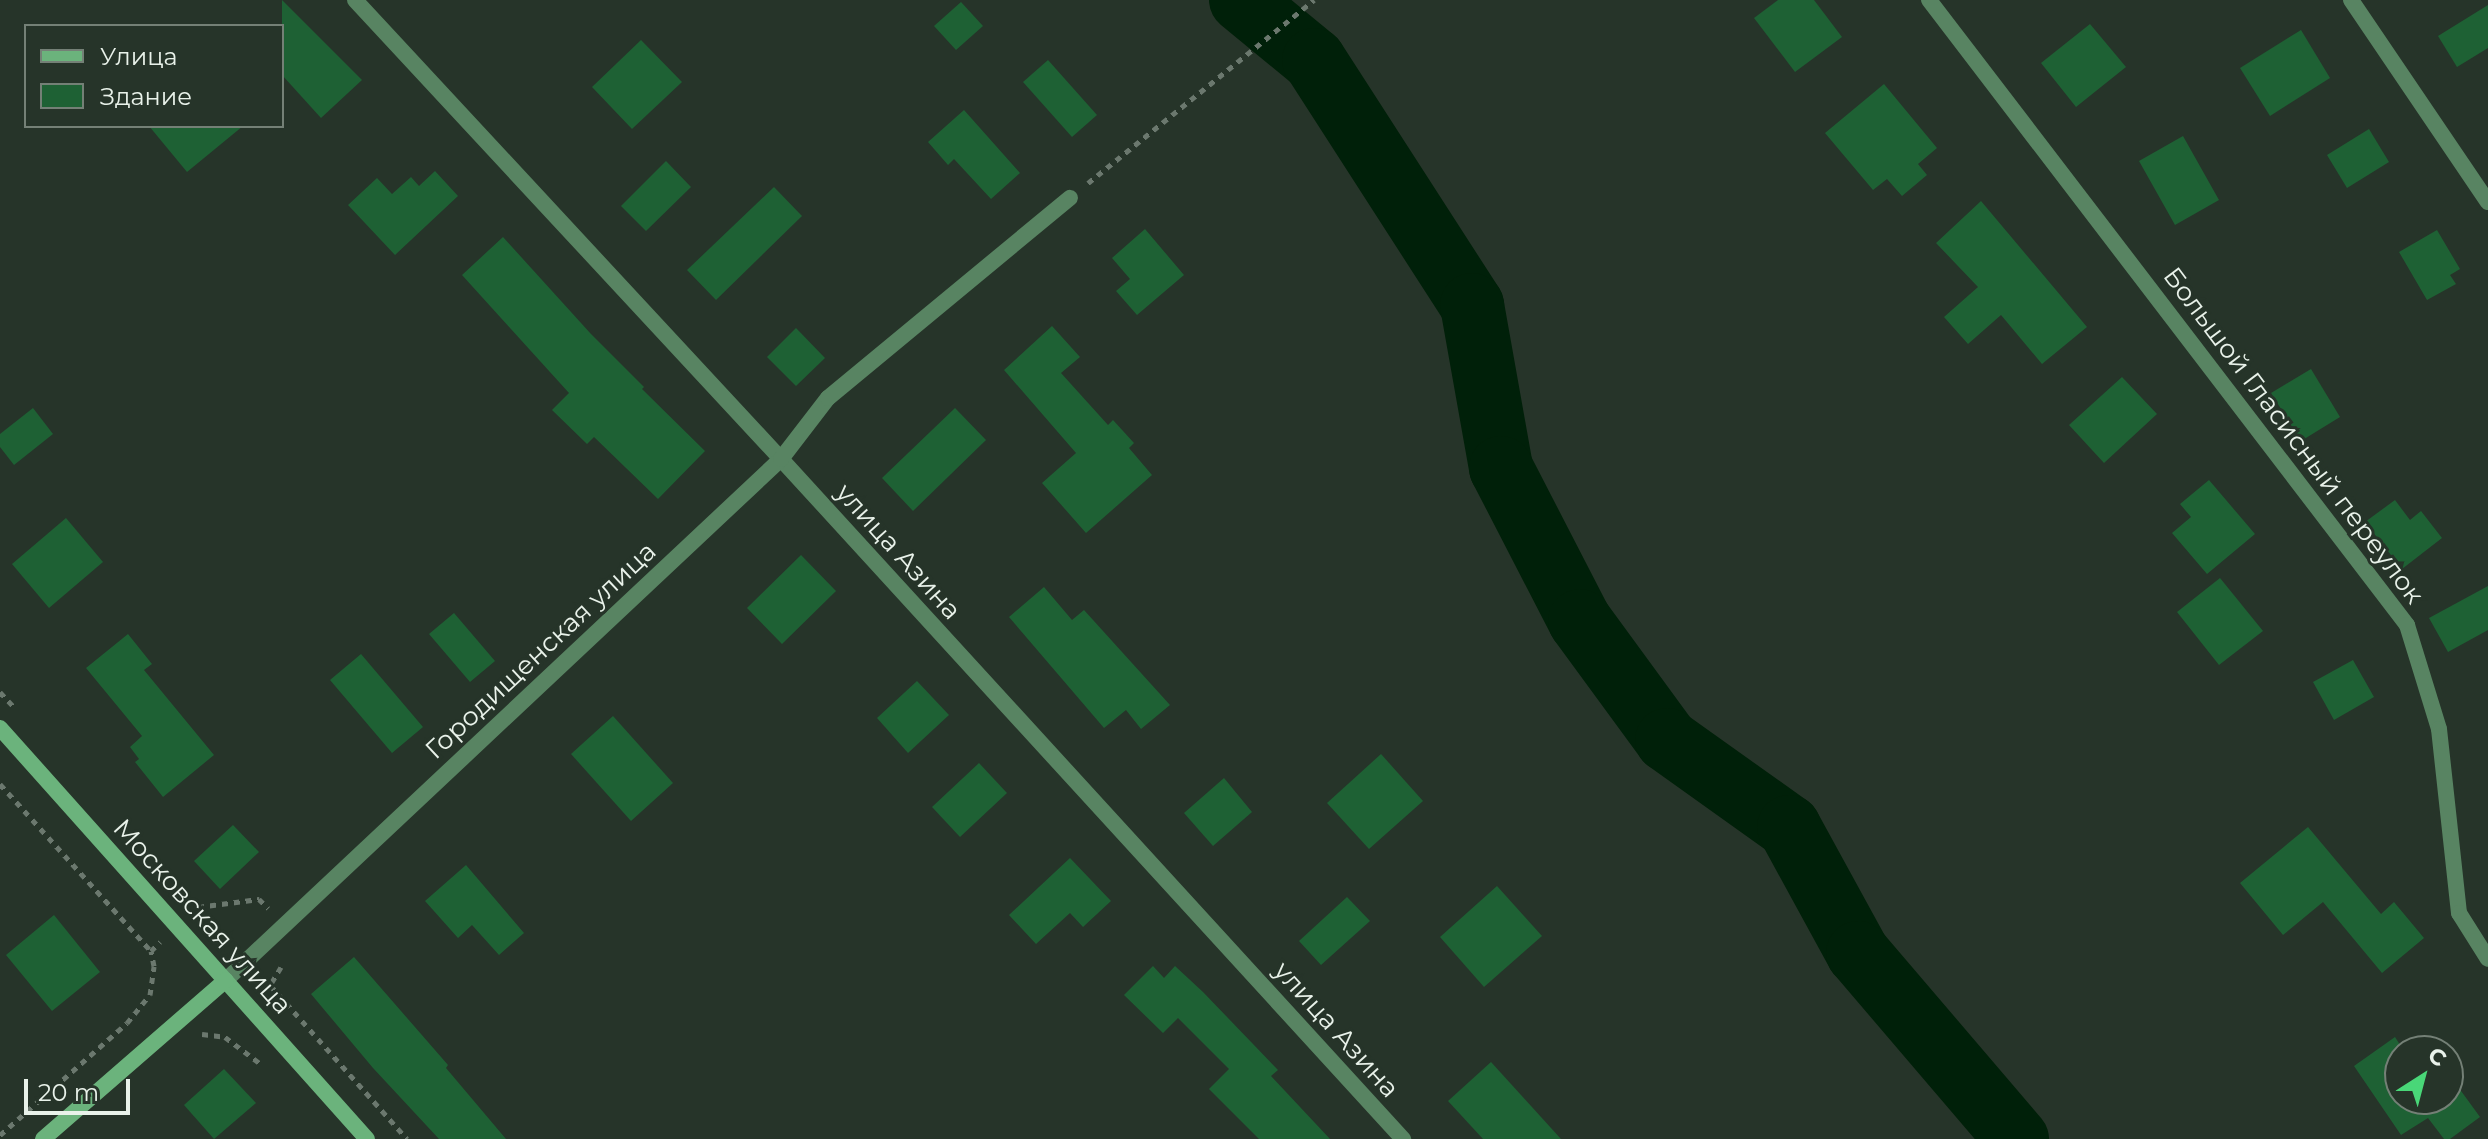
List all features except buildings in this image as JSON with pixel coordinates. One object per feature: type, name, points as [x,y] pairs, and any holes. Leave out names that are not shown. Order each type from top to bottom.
[{"type":"main road","name":"Московская улица","points":[[0,728],[367,1139]]},
{"type":"main road","name":"Городищенская улица","points":[[43,1139],[226,980]]},
{"type":"street","name":"улица Азина","points":[[355,0],[781,459],[1403,1139]]},
{"type":"street","name":"Большой Гласисный переулок","points":[[1929,0],[2407,625],[2439,729],[2459,913],[2488,959]]},
{"type":"street","points":[[2351,0],[2488,202]]},
{"type":"street","name":"Городищенская улица","points":[[226,980],[781,459],[828,398],[1070,198]]},
{"type":"path","points":[[1070,198],[1306,10],[1314,0]]},
{"type":"path","points":[[0,692],[21,714]]},
{"type":"path","points":[[0,784],[151,951],[154,966],[150,995],[127,1023],[0,1135]]},
{"type":"path","points":[[188,896],[198,907]]},
{"type":"path","points":[[151,951],[198,907],[259,899],[285,924]]},
{"type":"path","points":[[283,963],[270,985],[407,1139]]},
{"type":"path","points":[[196,1033],[225,1037],[267,1070]]},
{"type":"waterway","points":[[1241,0],[1314,60],[1472,305],[1501,468],[1580,621],[1667,740],[1789,827],[1858,953],[2017,1139]]}]
